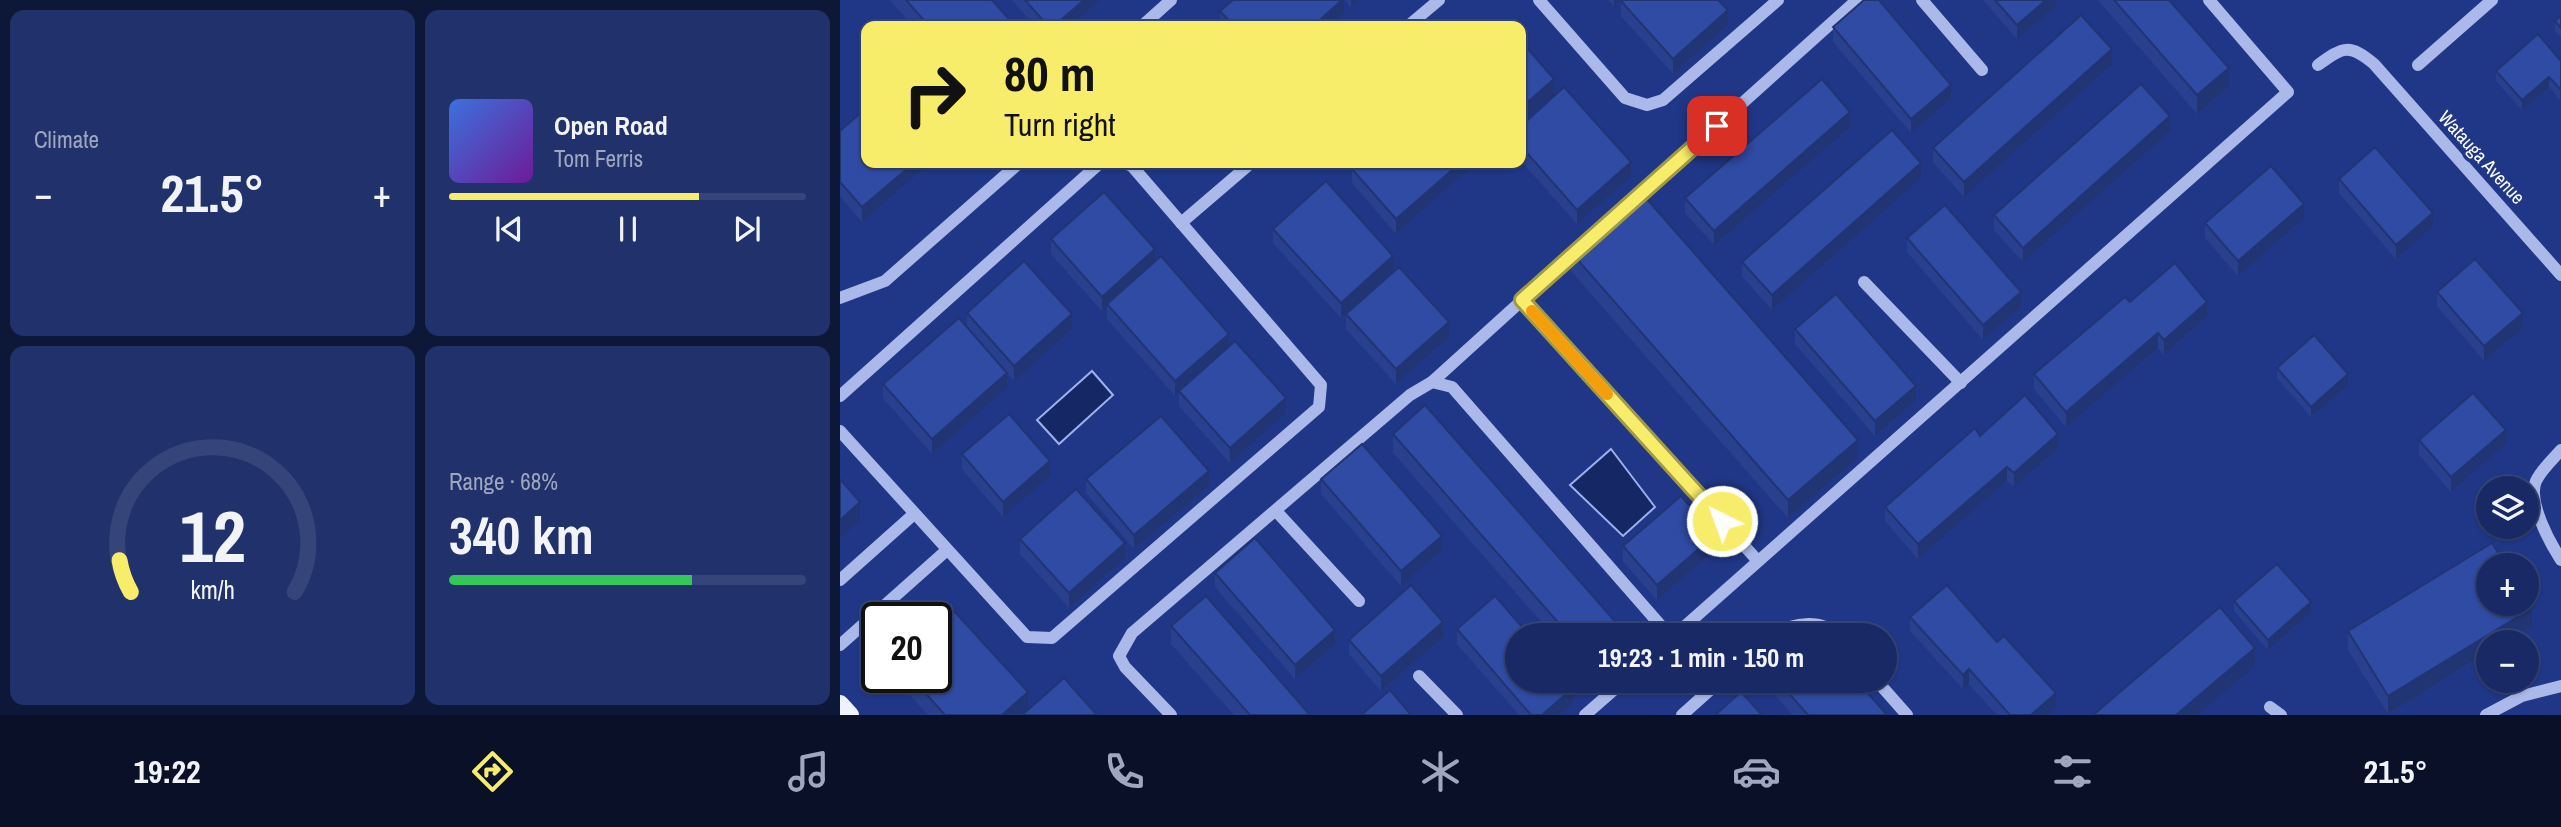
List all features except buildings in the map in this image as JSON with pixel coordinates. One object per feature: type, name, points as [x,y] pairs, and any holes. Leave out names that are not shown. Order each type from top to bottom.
[{"type":"main road","points":[[840,704],[850,715]]},
{"type":"street","points":[[1148,21],[1171,0]]},
{"type":"street","points":[[1414,21],[1439,0]]},
{"type":"street","points":[[1539,0],[1625,98],[1647,105],[1663,100],[1778,0]]},
{"type":"street","points":[[1618,214],[1857,0]]},
{"type":"street","points":[[1922,0],[1982,70]]},
{"type":"street","points":[[1688,623],[2288,92],[2209,0]]},
{"type":"street","points":[[2418,65],[2492,0]]},
{"type":"street","name":"Watauga Avenue","points":[[2318,65],[2336,52],[2345,49],[2359,51],[2374,64],[2561,275]]},
{"type":"street","points":[[840,298],[886,281],[1013,168]]},
{"type":"street","points":[[840,396],[1094,168]]},
{"type":"street","points":[[840,431],[1027,637],[1052,638],[1319,407],[1321,385],[1134,168]]},
{"type":"street","points":[[1181,223],[1245,168]]},
{"type":"street","points":[[1171,715],[1125,667],[1119,656],[1132,633],[1410,395],[1432,382],[1587,242]]},
{"type":"street","points":[[1864,282],[1961,383]]},
{"type":"street","points":[[1522,300],[1758,561]]},
{"type":"street","points":[[1432,382],[1452,387],[1658,623]]},
{"type":"street","points":[[2561,450],[2536,482],[2533,497],[2540,519],[2561,560]]},
{"type":"street","points":[[1276,510],[1359,601]]},
{"type":"street","points":[[840,580],[914,514]]},
{"type":"street","points":[[840,645],[947,550]]},
{"type":"street","points":[[1419,676],[1457,715]]},
{"type":"street","points":[[2486,715],[2522,696],[2561,686]]},
{"type":"street","points":[[1585,715],[1610,693]]},
{"type":"street","points":[[1682,715],[1707,693]]},
{"type":"street","points":[[1888,693],[1907,715]]},
{"type":"street","points":[[2270,707],[2281,715]]},
{"type":"water","points":[[1092,371],[1113,395],[1059,444],[1037,420]]},
{"type":"water","points":[[1611,449],[1655,507],[1623,536],[1570,485]]},
{"type":"slow traffic","points":[[1532,311],[1607,394]]},
{"type":"route","points":[[1717,126],[1522,300],[1722,521]]}]
